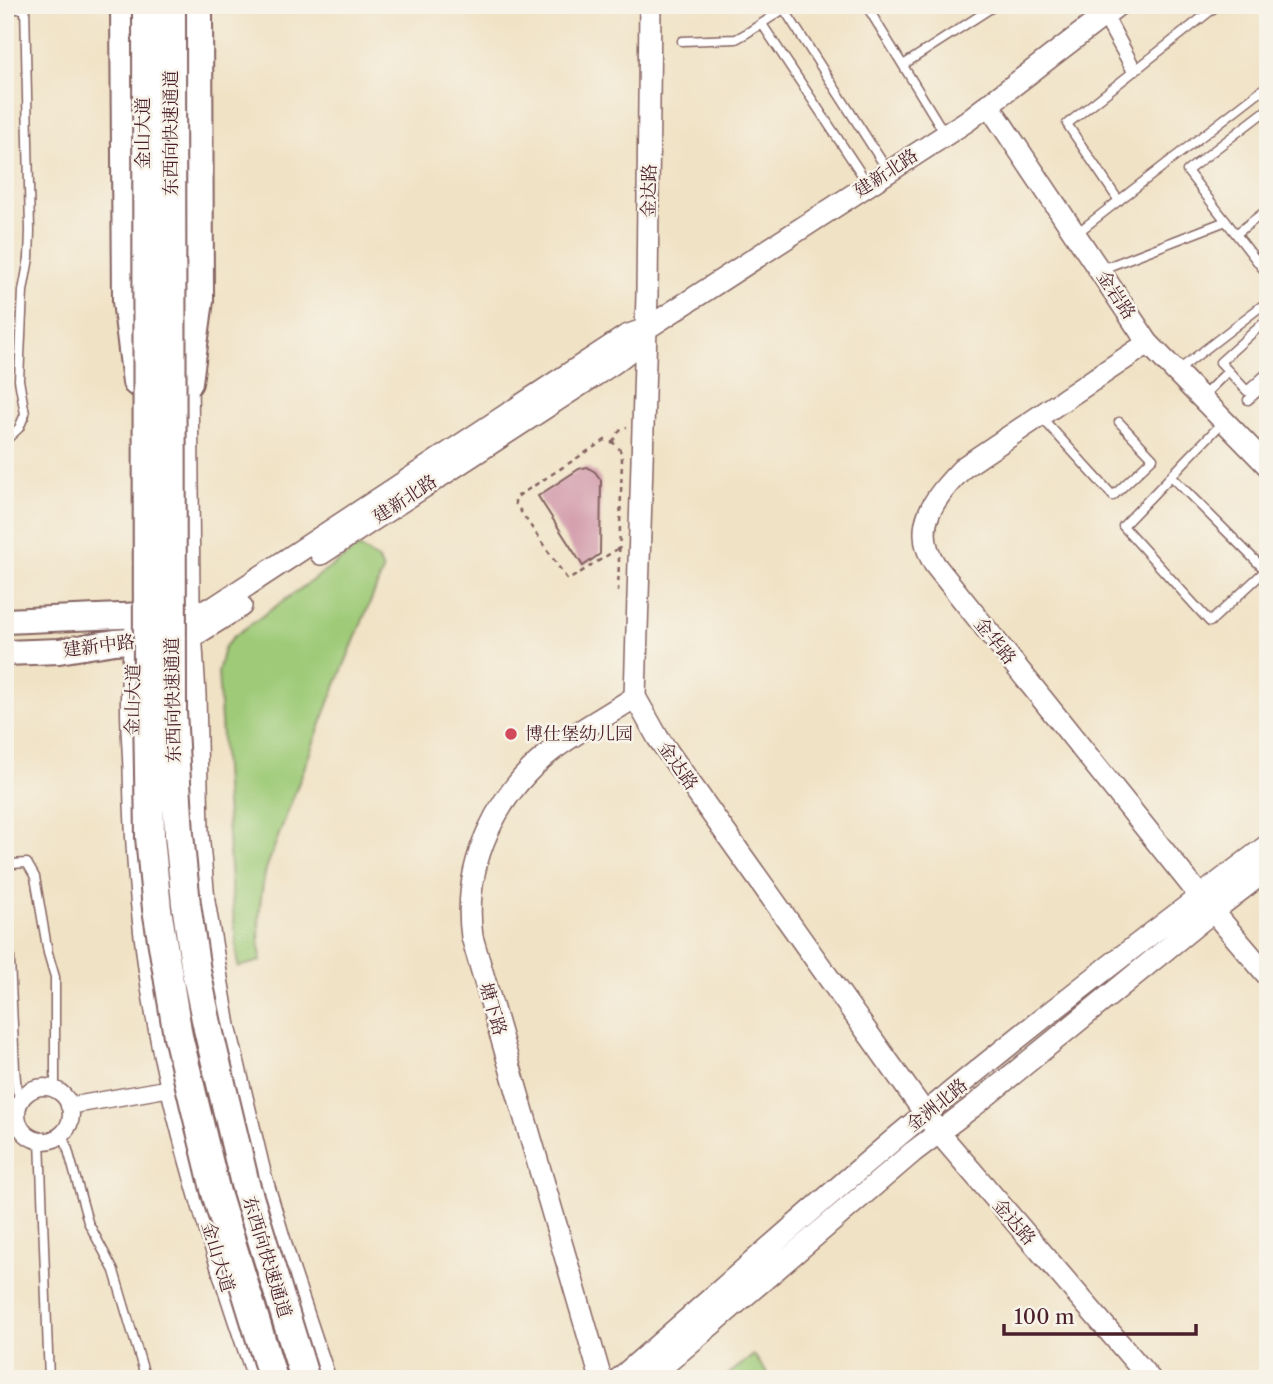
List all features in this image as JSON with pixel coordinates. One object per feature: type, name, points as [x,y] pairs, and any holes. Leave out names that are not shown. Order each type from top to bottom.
[{"type":"highway","points":[[125,5],[127,301],[137,382]]},
{"type":"highway","name":"东西向快速通道","points":[[145,5],[151,849],[157,909],[178,1036],[216,1193],[273,1379]]},
{"type":"highway","name":"东西向快速通道","points":[[171,5],[172,711],[186,904],[208,1029],[245,1184],[316,1372]]},
{"type":"highway","points":[[188,382],[199,300],[198,5]]},
{"type":"main road","name":"金山大道","points":[[145,5],[144,299],[137,382],[136,616],[132,687],[135,837],[151,981],[172,1088],[200,1196],[259,1379]]},
{"type":"main road","points":[[181,5],[182,299],[188,382],[191,625],[198,832],[204,901],[225,1026],[261,1177],[316,1372],[267,1379]]},
{"type":"main road","name":"金达路","points":[[650,5],[648,294],[635,697],[658,738],[925,1115],[1150,1379]]},
{"type":"main road","name":"建新北路","points":[[191,625],[214,624],[614,363],[627,354],[646,329],[967,121],[1109,12]]},
{"type":"main road","name":"金岩路","points":[[988,104],[1148,343],[1268,466]]},
{"type":"main road","name":"金华路","points":[[1148,343],[964,467],[943,490],[928,515],[924,543],[934,565],[1206,904],[1268,976]]},
{"type":"main road","name":"建新中路","points":[[5,621],[136,616],[191,625]]},
{"type":"main road","name":"建新中路","points":[[5,653],[59,652],[135,641],[191,625]]},
{"type":"main road","name":"塘下路","points":[[601,1379],[472,937],[470,906],[475,867],[481,848],[492,821],[507,797],[526,774],[554,749],[635,697]]},
{"type":"main road","name":"金洲北路","points":[[648,1379],[893,1169],[986,1097],[1206,904],[1268,845]]},
{"type":"main road","name":"金洲北路","points":[[619,1379],[925,1115],[1078,991],[1206,904],[1268,869]]},
{"type":"street","points":[[5,5],[19,5]]},
{"type":"street","points":[[36,1088],[55,1090],[66,1098],[69,1106],[71,1115],[68,1124],[56,1138],[40,1140],[12,1124],[21,1100],[36,1088]]},
{"type":"street","points":[[69,1106],[172,1088]]},
{"type":"lane","points":[[5,442],[19,428],[25,414],[19,380],[23,291],[30,231],[25,5]]},
{"type":"lane","points":[[879,5],[868,8],[946,134]]},
{"type":"lane","points":[[903,65],[996,5]]},
{"type":"lane","points":[[1118,201],[1067,124],[1218,5]]},
{"type":"lane","points":[[682,41],[730,40],[741,37],[787,7],[888,171]]},
{"type":"lane","points":[[1109,12],[1135,70]]},
{"type":"lane","points":[[762,24],[868,184]]},
{"type":"lane","points":[[1075,235],[1268,85]]},
{"type":"lane","points":[[1268,109],[1187,171],[1268,273]]},
{"type":"lane","points":[[1236,234],[1268,209]]},
{"type":"lane","points":[[1099,270],[1226,221]]},
{"type":"lane","points":[[1176,373],[1268,301]]},
{"type":"lane","points":[[1268,319],[1220,362],[1247,391],[1268,372]]},
{"type":"lane","points":[[1200,398],[1228,371]]},
{"type":"lane","points":[[1248,400],[1268,383]]},
{"type":"lane","points":[[1040,416],[1114,496],[1153,458],[1119,422]]},
{"type":"lane","points":[[1171,476],[1267,569],[1210,622],[1123,526],[1171,476],[1224,421]]},
{"type":"lane","points":[[21,1100],[17,1091],[15,1069],[6,874],[11,864],[27,863],[35,877],[48,953],[55,977],[55,1090]]},
{"type":"lane","points":[[63,1132],[88,1222],[114,1271],[146,1379]]},
{"type":"lane","points":[[40,1140],[49,1379]]},
{"type":"path","points":[[618,592],[622,459],[621,450],[613,442],[605,440],[515,498],[515,503],[567,579],[619,548]]},
{"type":"green space","points":[[359,547],[379,561],[383,571],[333,692],[266,869],[259,915],[261,961],[238,967],[218,672],[224,648],[233,637]]},
{"type":"green space","points":[[754,1355],[771,1379],[722,1379]]},
{"type":"building","points":[[587,467],[601,480],[600,554],[583,566],[538,496],[579,469]]},
{"type":"place","name":"博仕堡幼儿园","points":[[511,734]]}]
